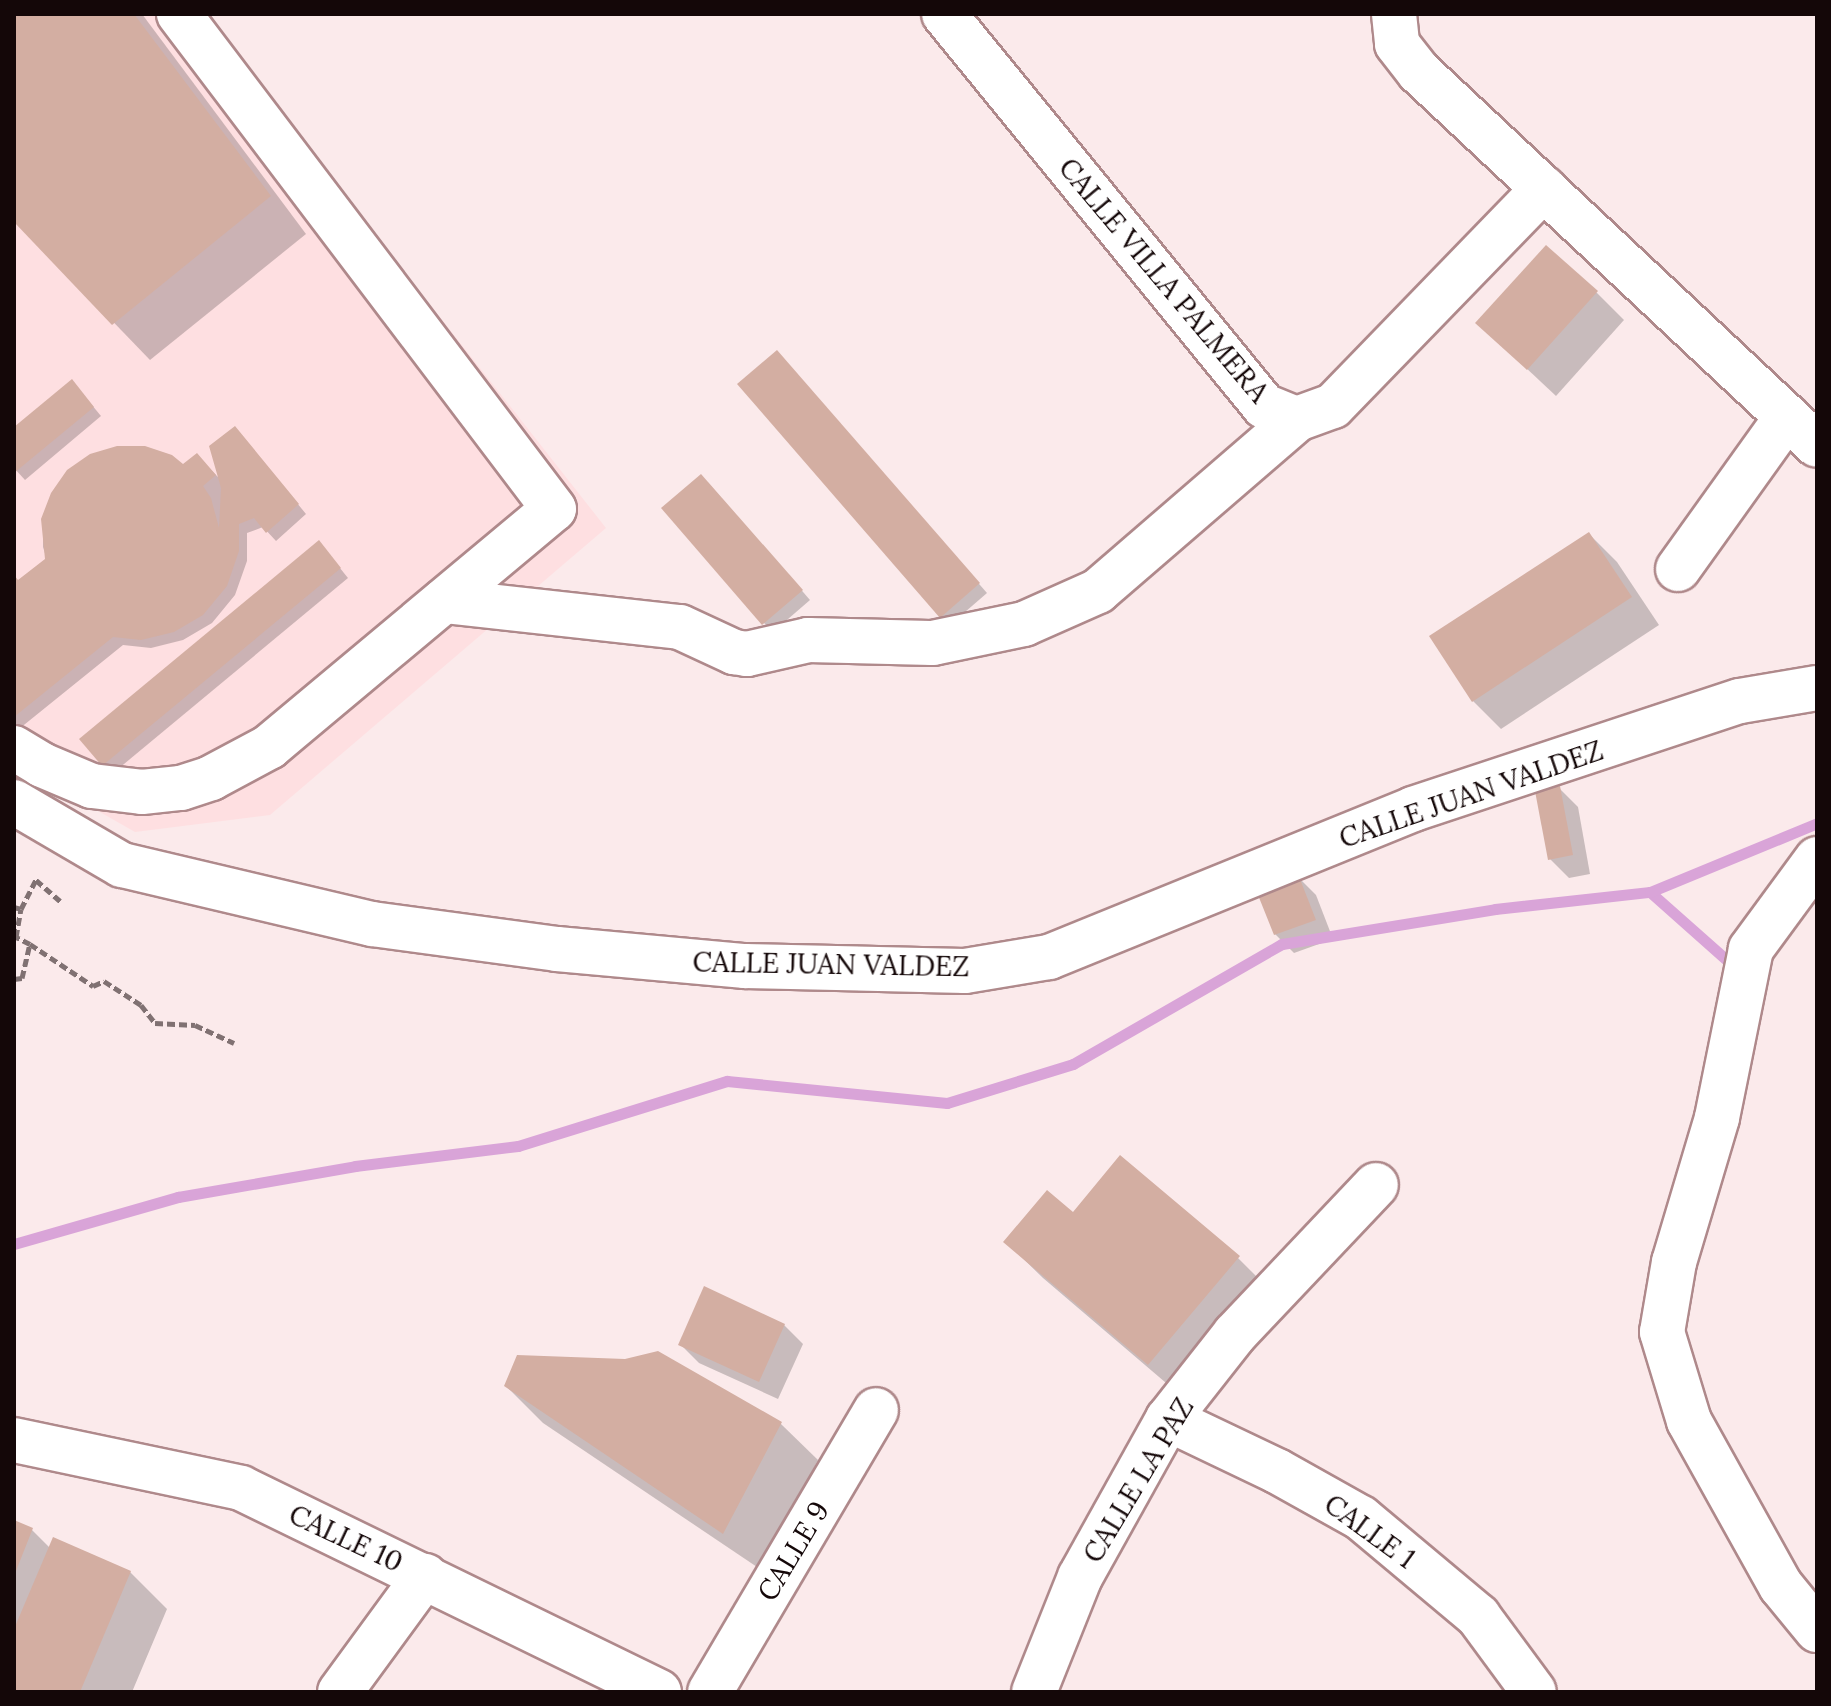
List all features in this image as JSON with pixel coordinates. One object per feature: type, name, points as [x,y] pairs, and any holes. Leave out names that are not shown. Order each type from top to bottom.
[{"type":"street","points":[[14,748],[42,765],[92,786],[142,792],[181,788],[211,778],[269,747],[554,509],[179,14]]},
{"type":"street","name":"CALLE VILLA PALMERA","points":[[944,14],[1264,406],[1297,419],[1333,406],[1544,188]]},
{"type":"street","points":[[1394,14],[1397,44],[1419,72],[1802,431],[1678,569]]},
{"type":"street","points":[[444,601],[680,627],[734,652],[747,654],[808,640],[933,643],[1024,624],[1098,591],[1297,419]]},
{"type":"street","name":"CALLE JUAN VALDEZ","points":[[14,802],[122,865],[372,924],[557,949],[745,966],[965,971],[1049,957],[1413,809],[1740,701],[1817,688]]},
{"type":"street","points":[[1817,859],[1751,949],[1717,1118],[1674,1262],[1662,1332],[1689,1421],[1781,1586],[1817,1630]]},
{"type":"street","name":"CALLE LA PAZ","points":[[1034,1692],[1080,1577],[1168,1419],[1235,1334],[1376,1185]]},
{"type":"street","name":"CALLE 9","points":[[710,1692],[876,1410]]},
{"type":"street","name":"CALLE 1","points":[[1168,1419],[1277,1471],[1361,1518],[1478,1616],[1534,1692]]},
{"type":"street","name":"CALLE 10","points":[[14,1440],[241,1488],[659,1692]]},
{"type":"street","points":[[340,1692],[425,1576]]},
{"type":"path","points":[[60,901],[36,880],[21,909],[16,937],[93,986],[104,981],[117,989],[141,1005],[155,1023],[195,1025],[234,1043]]},
{"type":"path","points":[[14,907],[21,909]]},
{"type":"path","points":[[14,979],[22,978],[30,944]]},
{"type":"shaded area","points":[[14,14],[201,14],[606,528],[270,815],[135,832],[14,763]]},
{"type":"building","points":[[14,14],[134,14],[271,196],[112,325],[14,222]]},
{"type":"building","points":[[1546,245],[1598,291],[1527,370],[1475,323]]},
{"type":"building","points":[[777,350],[980,583],[940,618],[737,384]]},
{"type":"building","points":[[72,379],[94,407],[14,473],[14,427]]},
{"type":"building","points":[[235,426],[299,504],[266,533],[254,518],[239,524],[239,551],[227,586],[203,615],[174,632],[141,640],[113,637],[14,717],[14,575],[18,580],[45,559],[41,519],[51,493],[67,470],[90,454],[117,446],[145,446],[172,455],[183,464],[197,453],[216,475],[203,486],[211,498],[219,528],[221,488],[209,446]]},
{"type":"building","points":[[701,474],[803,590],[762,625],[661,508]]},
{"type":"building","points":[[1589,532],[1632,597],[1472,702],[1429,636]]},
{"type":"building","points":[[319,540],[341,568],[102,766],[79,739]]},
{"type":"building","points":[[1560,786],[1573,855],[1548,860],[1535,791]]},
{"type":"building","points":[[1298,874],[1316,920],[1274,935],[1256,890]]},
{"type":"building","points":[[1120,1155],[1240,1256],[1148,1365],[1003,1242],[1047,1190],[1073,1212]]},
{"type":"building","points":[[704,1286],[785,1324],[759,1382],[678,1345]]},
{"type":"building","points":[[658,1351],[782,1422],[723,1534],[504,1386],[517,1355],[625,1359]]},
{"type":"building","points":[[14,1520],[33,1528],[14,1576]]},
{"type":"building","points":[[53,1537],[131,1571],[80,1692],[14,1692],[14,1629]]},
{"type":"waterway","points":[[14,1244],[178,1197],[355,1166],[518,1146],[727,1081],[947,1103],[1073,1064],[1282,944],[1495,909],[1650,892],[1817,823]]},
{"type":"waterway","points":[[1650,892],[1731,964],[1730,972]]}]
